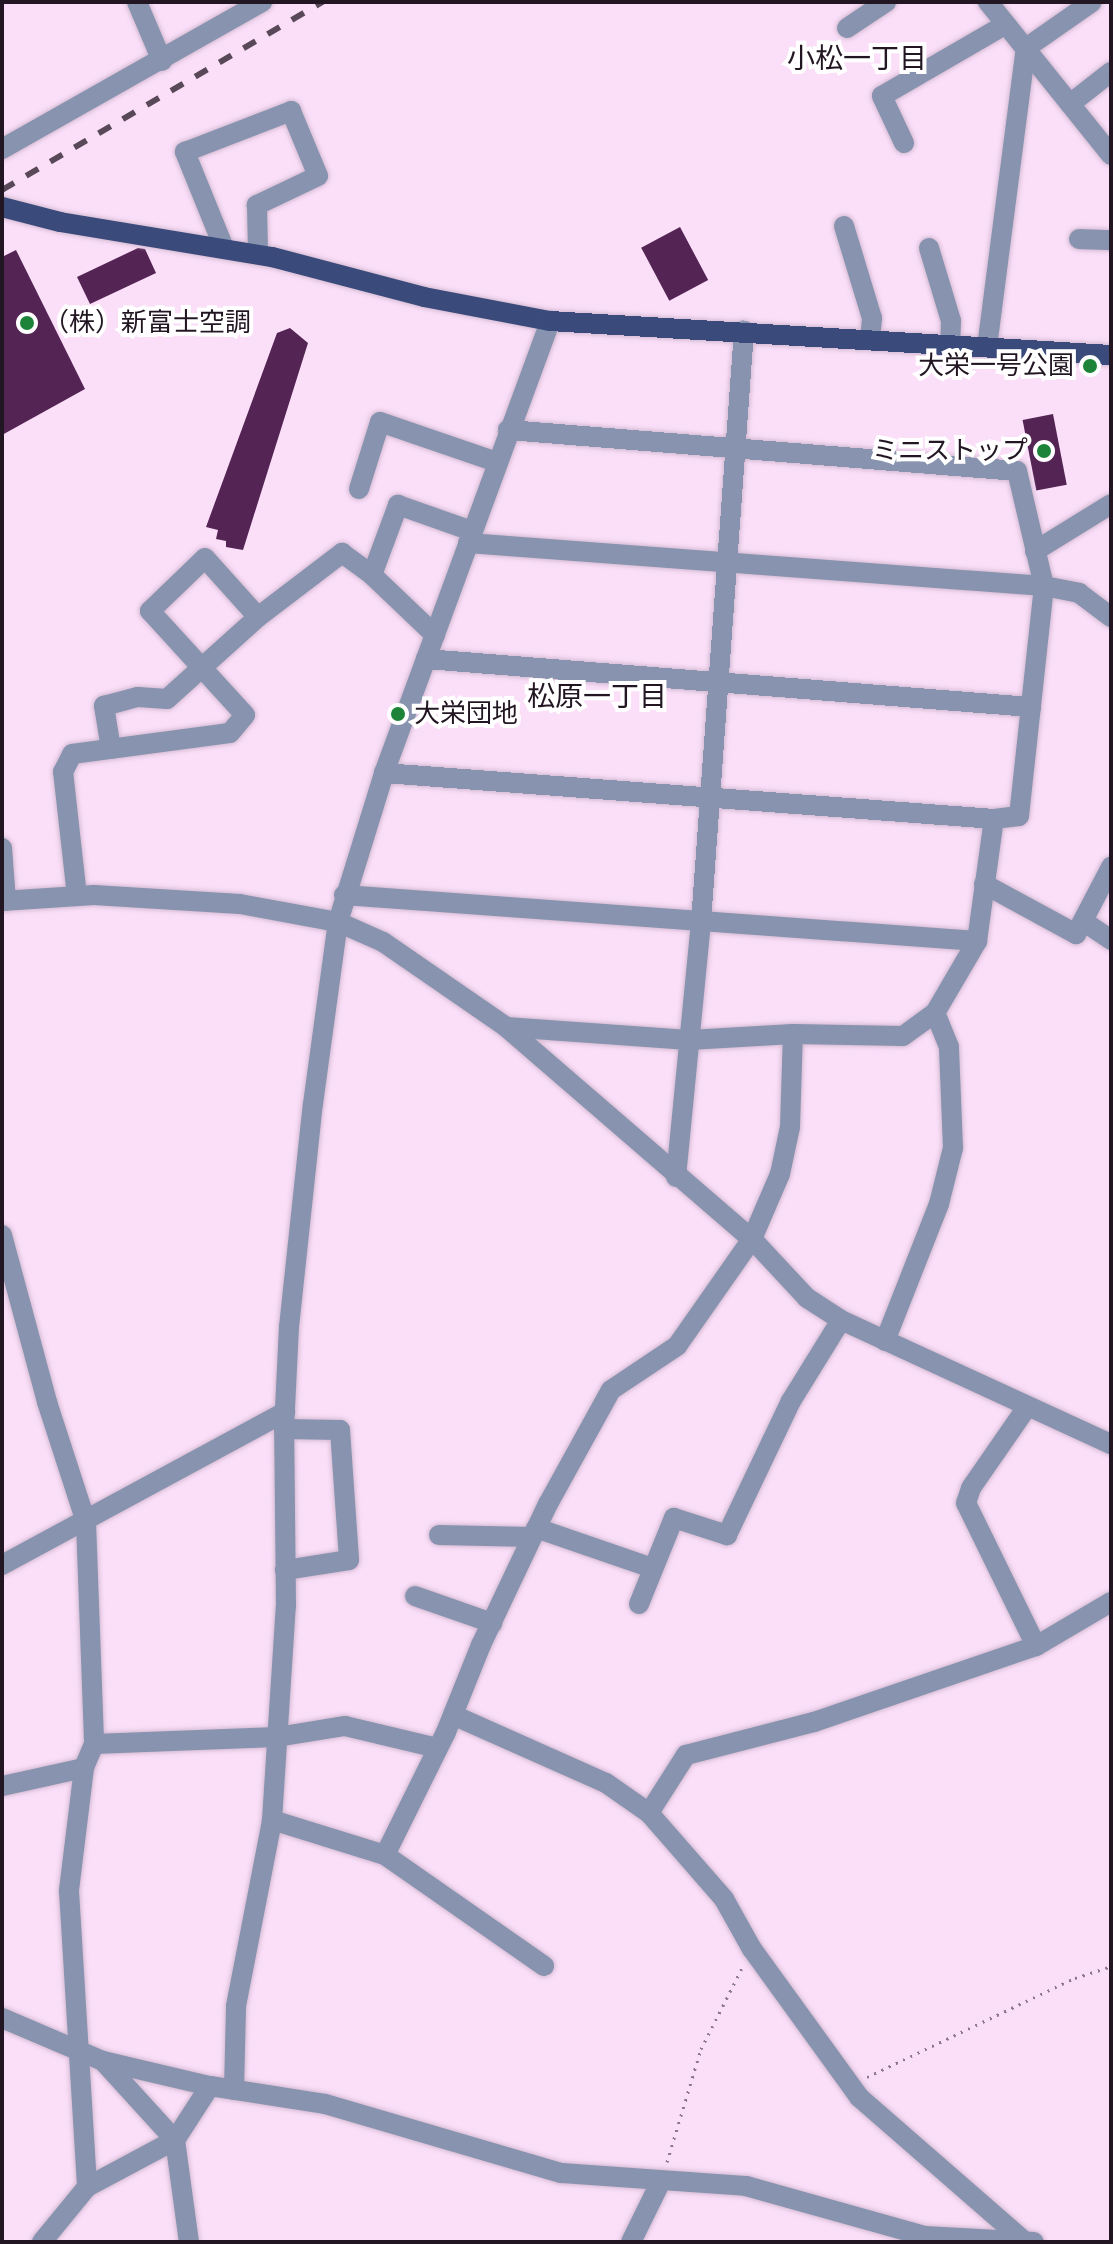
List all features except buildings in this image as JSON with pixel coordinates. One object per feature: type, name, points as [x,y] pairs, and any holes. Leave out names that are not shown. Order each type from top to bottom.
[{"type":"main road","points":[[2,207],[60,222],[258,254],[424,297],[550,321],[1111,355]]},
{"type":"street","points":[[137,2],[162,61]]},
{"type":"street","points":[[847,28],[886,2]]},
{"type":"street","points":[[988,2],[1111,155]]},
{"type":"street","points":[[987,347],[1026,48],[1092,2]]},
{"type":"street","points":[[2,149],[162,61],[254,4]]},
{"type":"street","points":[[904,143],[882,96],[1006,24]]},
{"type":"street","points":[[1070,104],[1111,72]]},
{"type":"street","points":[[224,248],[185,152],[291,111],[318,176],[257,205],[258,254]]},
{"type":"street","points":[[844,226],[872,318],[870,339]]},
{"type":"street","points":[[1079,239],[1111,240]]},
{"type":"street","points":[[929,248],[951,321],[950,345]]},
{"type":"street","points":[[234,2090],[236,2006],[272,1820],[285,1570],[285,1421],[291,1311],[313,1104],[338,922],[384,773],[550,321]]},
{"type":"street","points":[[676,1177],[701,922],[744,331]]},
{"type":"street","points":[[359,489],[380,422],[497,462]]},
{"type":"street","points":[[384,773],[994,819],[1019,816],[1044,586],[1017,471],[508,430]]},
{"type":"street","points":[[1035,551],[1111,504]]},
{"type":"street","points":[[372,575],[398,505],[470,537],[727,563],[1044,586],[1079,593],[1111,617]]},
{"type":"street","points":[[111,749],[104,706],[138,697],[167,699],[201,665],[258,617],[342,553],[372,575],[435,635]]},
{"type":"street","points":[[77,896],[63,772],[72,754],[230,733],[245,715],[150,611],[205,558],[258,617]]},
{"type":"street","points":[[426,659],[1031,707]]},
{"type":"street","points":[[506,1027],[689,1040],[793,1034],[903,1036],[935,1013],[977,941],[994,819]]},
{"type":"street","points":[[2,848],[4,901],[77,896],[240,904],[338,922],[383,942],[506,1027],[676,1177],[752,1239],[807,1298],[841,1320],[1111,1444]]},
{"type":"street","points":[[984,884],[1076,934],[1111,867]]},
{"type":"street","points":[[344,895],[977,941]]},
{"type":"street","points":[[1083,921],[1111,940]]},
{"type":"street","points":[[885,1341],[939,1204],[953,1148],[949,1047],[935,1013]]},
{"type":"street","points":[[385,1855],[453,1715],[534,1533],[611,1390],[677,1346],[752,1239],[780,1174],[790,1127],[793,1034]]},
{"type":"street","points":[[2,1235],[47,1402],[86,1522],[94,1744],[84,1768],[69,1891],[87,2187]]},
{"type":"street","points":[[639,1604],[674,1518],[727,1535],[791,1401],[841,1320]]},
{"type":"street","points":[[1027,1407],[971,1488],[966,1503],[1036,1646]]},
{"type":"street","points":[[2,1565],[285,1421],[340,1430],[349,1560],[285,1570]]},
{"type":"street","points":[[439,1535],[534,1533],[652,1568]]},
{"type":"street","points":[[415,1596],[492,1623]]},
{"type":"street","points":[[649,1813],[686,1755],[814,1722],[1036,1646],[1111,1602]]},
{"type":"street","points":[[453,1715],[606,1783],[649,1813],[724,1899],[752,1949],[859,2097],[1028,2240]]},
{"type":"street","points":[[94,1744],[277,1737],[345,1726],[437,1748]]},
{"type":"street","points":[[2,1786],[84,1768]]},
{"type":"street","points":[[272,1820],[385,1855],[544,1966]]},
{"type":"street","points":[[2,2018],[103,2061],[210,2086],[325,2104],[561,2173],[746,2186],[925,2236],[1028,2240]]},
{"type":"street","points":[[103,2061],[175,2140],[189,2242]]},
{"type":"street","points":[[42,2242],[87,2187],[175,2140],[210,2086]]},
{"type":"street","points":[[631,2242],[661,2181]]},
{"type":"path","points":[[661,2181],[701,2049],[752,1949]]},
{"type":"path","points":[[850,2085],[1075,1978],[1111,1966]]},
{"type":"railway","points":[[2,190],[323,2]]},
{"type":"place","name":"（株）新富士空調","points":[[27,323]]},
{"type":"place","name":"大栄一号公園","points":[[1090,366]]},
{"type":"place","name":"ミニストップ","points":[[1044,451]]},
{"type":"place","name":"大栄団地","points":[[398,714]]},
{"type":"district","name":"小松一丁目","points":[[857,59]]},
{"type":"district","name":"松原一丁目","points":[[597,697]]}]
